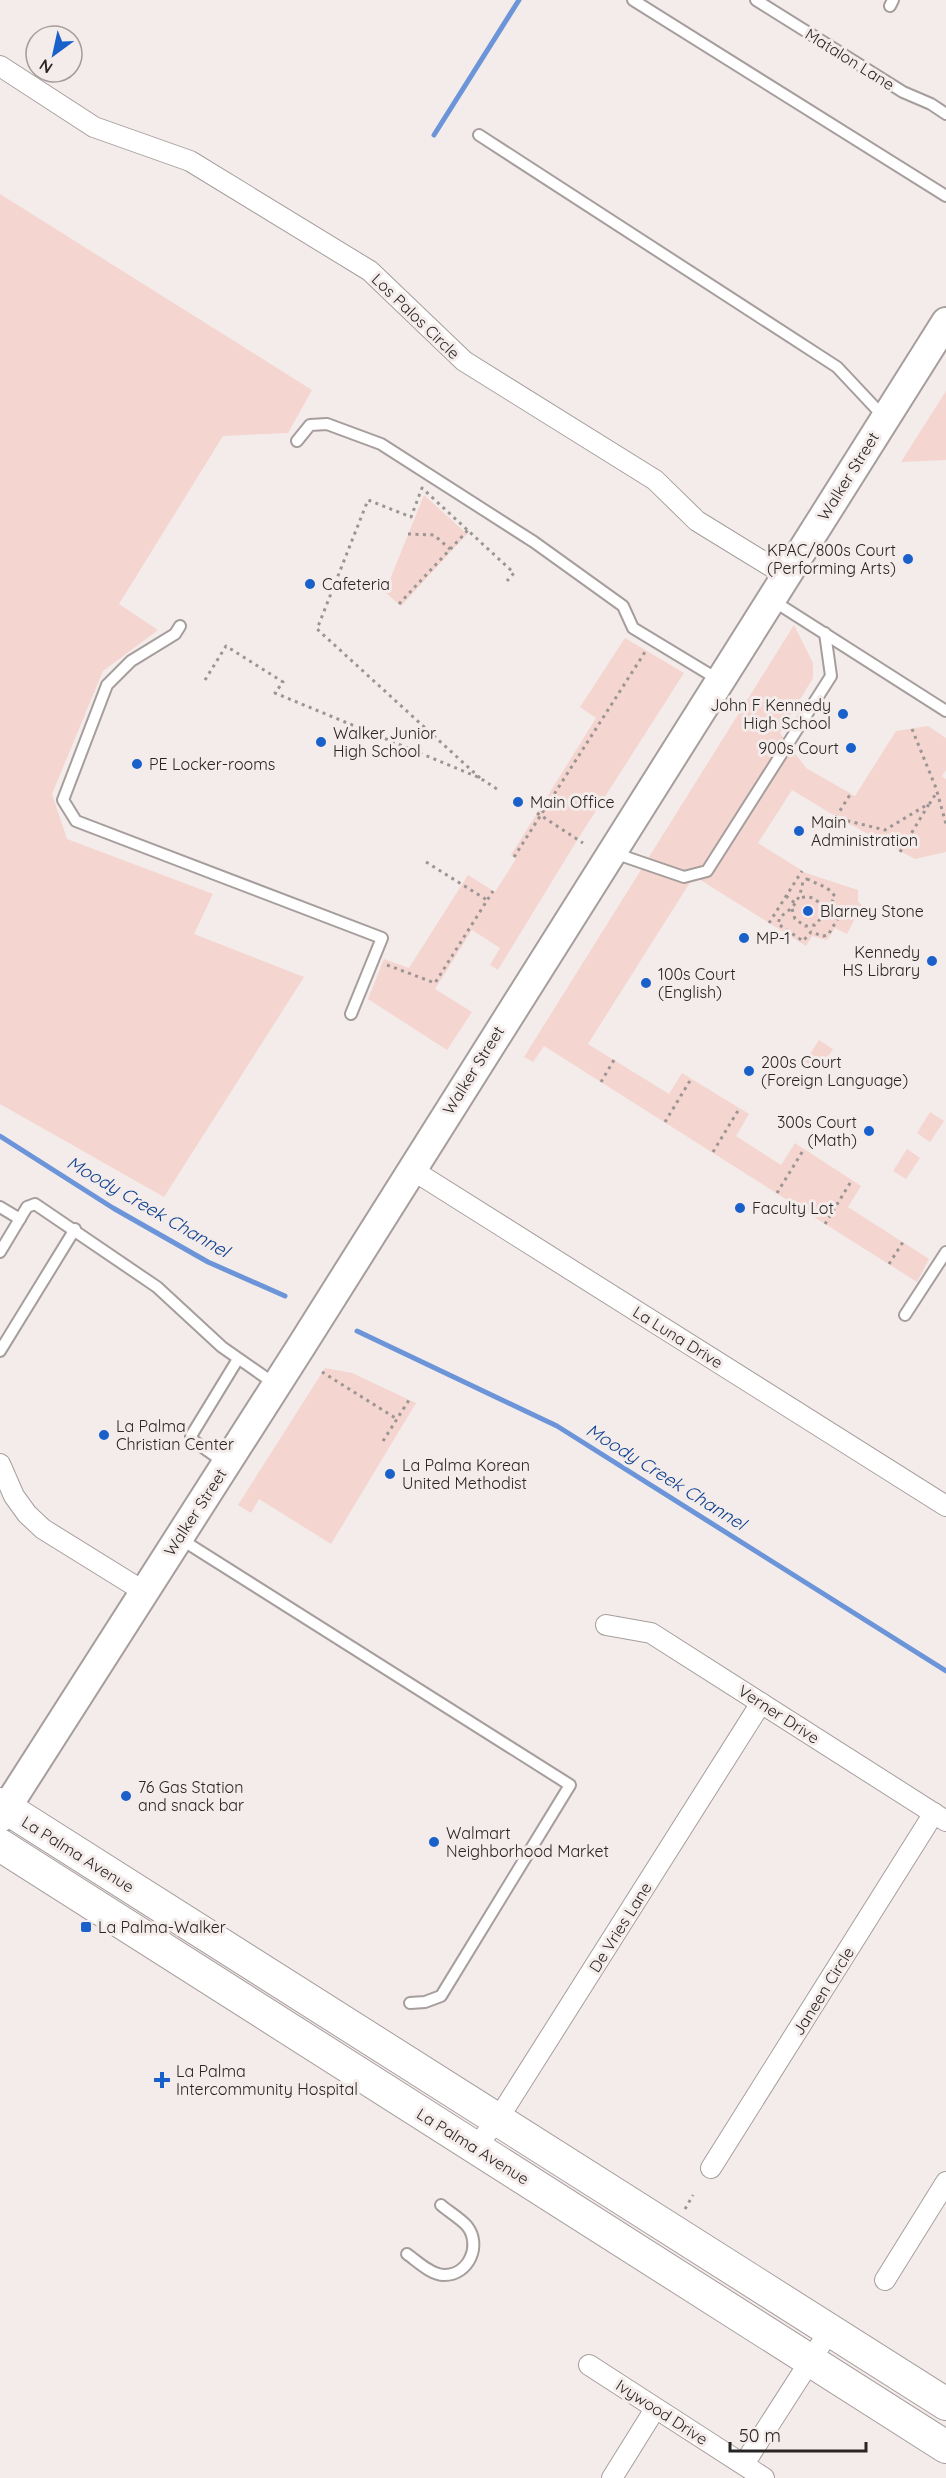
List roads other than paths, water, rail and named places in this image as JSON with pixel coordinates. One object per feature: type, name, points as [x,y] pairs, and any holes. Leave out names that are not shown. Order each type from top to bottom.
[{"type":"main road","name":"Walker Street","points":[[2,1810],[277,1384],[719,680],[885,418],[944,331]]},
{"type":"main road","name":"La Palma Avenue","points":[[2,1810],[498,2119],[946,2404]]},
{"type":"main road","name":"La Palma Avenue","points":[[0,1845],[946,2447]]},
{"type":"street","name":"Los Palos Circle","points":[[0,66],[94,127],[190,161],[370,271],[464,361],[655,480],[697,521],[778,587]]},
{"type":"street","name":"La Luna Drive","points":[[411,1169],[946,1506]]},
{"type":"street","points":[[0,1464],[14,1496],[43,1529],[143,1591]]},
{"type":"street","name":"Verner Drive","points":[[606,1625],[651,1633],[940,1817]]},
{"type":"street","name":"De Vries Lane","points":[[475,2148],[498,2119],[761,1703]]},
{"type":"street","name":"Janeen Circle","points":[[711,2168],[940,1817]]},
{"type":"street","points":[[885,2280],[946,2182]]},
{"type":"street","points":[[744,2464],[830,2330]]},
{"type":"street","name":"Ivywood Drive","points":[[589,2365],[764,2478]]},
{"type":"street","points":[[612,2478],[656,2409]]},
{"type":"lane","points":[[633,0],[946,196]]},
{"type":"lane","name":"Matalon Lane","points":[[756,0],[894,86],[946,114]]},
{"type":"lane","points":[[479,135],[837,367],[885,418]]},
{"type":"lane","points":[[297,441],[310,425],[327,424],[381,444],[534,543],[623,606],[633,628],[719,680]]},
{"type":"lane","points":[[778,587],[825,633],[946,711]]},
{"type":"lane","points":[[180,626],[175,634],[131,661],[107,685],[63,800],[76,821],[382,938],[351,1014]]},
{"type":"lane","points":[[611,852],[684,877],[707,871],[831,676],[825,633]]},
{"type":"lane","points":[[0,1252],[27,1207],[35,1204],[75,1229],[157,1287],[222,1347],[277,1384]]},
{"type":"lane","points":[[0,1207],[20,1219]]},
{"type":"lane","points":[[0,1351],[75,1229]]},
{"type":"lane","points":[[905,1315],[946,1252]]},
{"type":"lane","points":[[226,1463],[194,1441],[191,1436],[238,1359]]},
{"type":"lane","points":[[178,1538],[570,1785],[441,1996],[424,2002],[410,2003]]},
{"type":"lane","points":[[407,2254],[432,2272],[445,2275],[461,2269],[471,2259],[474,2241],[468,2227],[441,2205]]},
{"type":"waterway","points":[[434,135],[519,0]]},
{"type":"waterway","name":"Moody Creek Channel","points":[[0,1136],[113,1208],[208,1262],[285,1296]]},
{"type":"waterway","name":"Moody Creek Channel","points":[[357,1331],[557,1426],[946,1671]]},
{"type":"place","name":"KPAC/800s Court (Performing Arts)","points":[[908,559]]},
{"type":"place","name":"Cafeteria","points":[[310,584]]},
{"type":"place","name":"John F Kennedy High School","points":[[843,714]]},
{"type":"place","name":"Walker Junior High School","points":[[321,742]]},
{"type":"place","name":"900s Court","points":[[851,748]]},
{"type":"place","name":"PE Locker-rooms","points":[[137,764]]},
{"type":"place","name":"Main Office","points":[[518,802]]},
{"type":"place","name":"Main Administration","points":[[799,831]]},
{"type":"place","name":"Blarney Stone","points":[[808,911]]},
{"type":"place","name":"MP-1","points":[[744,938]]},
{"type":"place","name":"Kennedy HS Library","points":[[932,961]]},
{"type":"place","name":"100s Court (English)","points":[[646,983]]},
{"type":"place","name":"200s Court (Foreign Language)","points":[[749,1071]]},
{"type":"place","name":"300s Court (Math)","points":[[869,1131]]},
{"type":"place","name":"Faculty Lot","points":[[740,1208]]},
{"type":"place","name":"La Palma Christian Center","points":[[104,1435]]},
{"type":"place","name":"La Palma Korean United Methodist","points":[[390,1474]]},
{"type":"place","name":"76 Gas Station and snack bar","points":[[126,1796]]},
{"type":"place","name":"Walmart Neighborhood Market","points":[[434,1842]]},
{"type":"place","name":"La Palma-Walker","points":[[86,1927]]},
{"type":"place","name":"La Palma Intercommunity Hospital","points":[[162,2080]]}]
